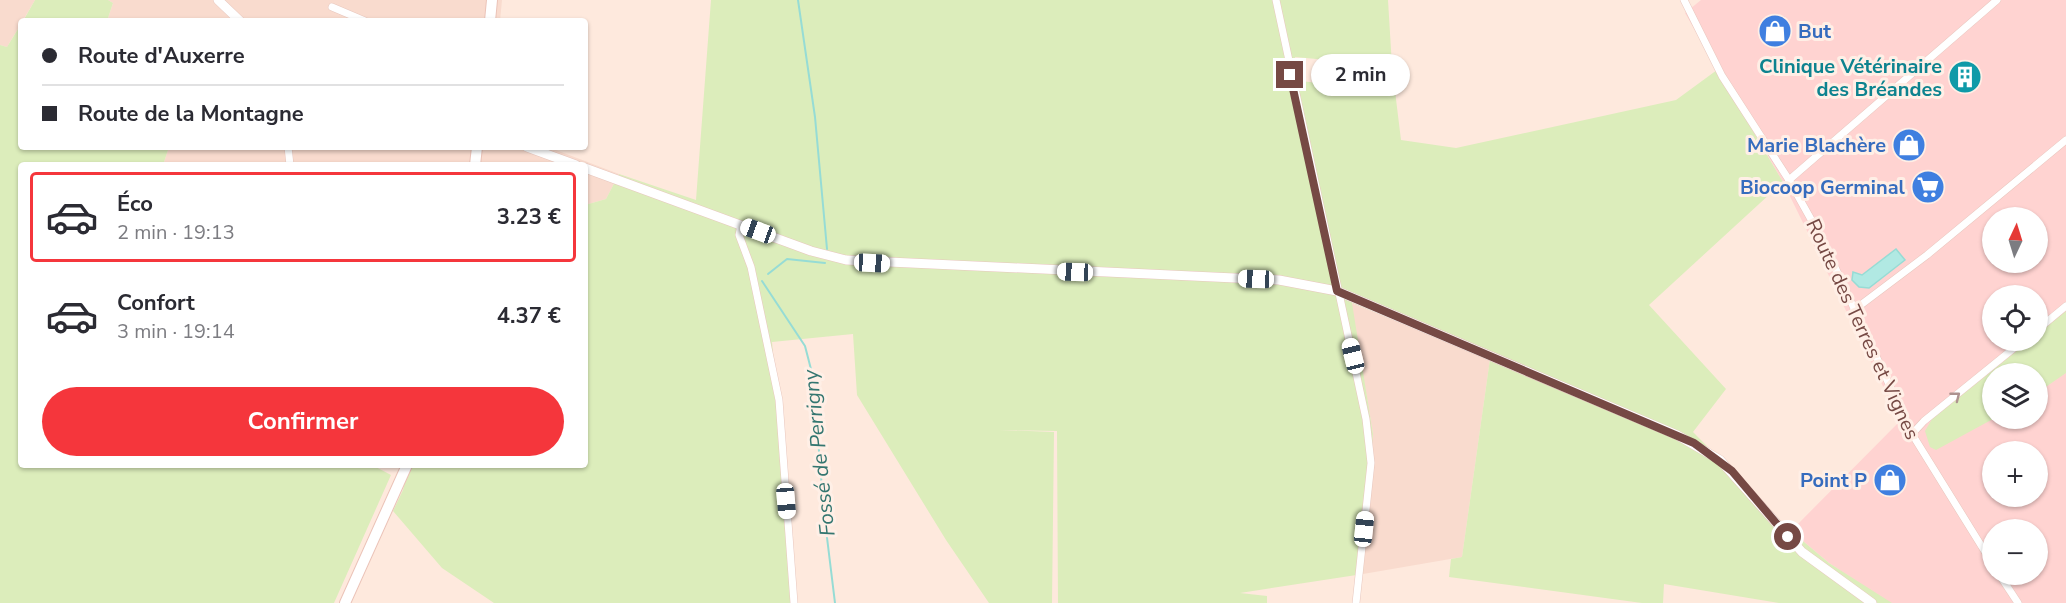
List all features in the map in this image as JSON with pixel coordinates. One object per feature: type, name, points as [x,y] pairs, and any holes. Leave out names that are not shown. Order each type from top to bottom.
[{"type":"main road","points":[[490,18],[492,0]]},
{"type":"main road","points":[[345,603],[406,468]]},
{"type":"street","points":[[218,0],[237,18]]},
{"type":"street","points":[[1276,0],[1337,291],[1358,376],[1371,464],[1356,603]]},
{"type":"street","name":"Route des Terres et Vignes","points":[[1684,0],[1722,76],[1789,180],[1822,239],[1912,434],[1982,547]]},
{"type":"street","points":[[1789,180],[1997,0]]},
{"type":"street","points":[[332,7],[358,18]]},
{"type":"street","points":[[1854,310],[1927,255],[2066,140]]},
{"type":"street","points":[[534,150],[568,162]]},
{"type":"street","points":[[588,169],[819,254],[858,262],[1279,280],[1337,291],[1677,435],[1709,452],[1732,471],[1802,552],[1872,603]]},
{"type":"street","points":[[741,225],[739,235],[751,267],[780,400],[794,603]]},
{"type":"street","points":[[2048,321],[2066,306]]},
{"type":"street","points":[[1912,434],[1924,421],[2011,351]]},
{"type":"street","points":[[2007,585],[2018,603]]},
{"type":"shaded area","points":[[0,0],[35,0],[24,18],[18,18],[18,29],[7,47],[0,45]]},
{"type":"shaded area","points":[[108,0],[502,0],[500,18],[108,18],[113,3]]},
{"type":"shaded area","points":[[1701,0],[2066,0],[2066,603],[1890,603],[1829,563],[1791,531],[1900,421],[1783,182],[1685,13]]},
{"type":"shaded area","points":[[168,150],[556,150],[587,162],[164,162]]},
{"type":"shaded area","points":[[588,162],[619,174],[606,199],[588,204]]},
{"type":"shaded area","points":[[1351,303],[1490,359],[1462,557],[1363,574],[1373,434]]},
{"type":"green space","points":[[35,0],[108,0],[113,3],[108,18],[25,18]]},
{"type":"green space","points":[[711,0],[1388,0],[1392,66],[1295,57],[1300,81],[1395,91],[1401,140],[1456,148],[1676,100],[1717,70],[1783,182],[1649,305],[1726,389],[1693,432],[1791,531],[1829,563],[1892,603],[1779,603],[1664,584],[1663,603],[1642,603],[1449,577],[1451,559],[1462,557],[1490,359],[1352,303],[1373,434],[1363,574],[1240,593],[1267,596],[1267,603],[1058,603],[1057,431],[999,430],[1054,432],[1052,603],[989,603],[946,540],[857,395],[853,334],[772,342],[795,603],[494,603],[442,568],[393,511],[403,490],[408,468],[588,468],[588,204],[606,199],[619,174],[696,200]]},
{"type":"green space","points":[[18,29],[18,150],[168,150],[164,162],[18,162],[18,468],[378,468],[391,475],[334,603],[0,603],[0,45],[7,47]]},
{"type":"green space","points":[[2066,311],[2066,373],[2048,385],[2048,363],[2002,363],[2017,351],[2048,351],[2048,325]]},
{"type":"green space","points":[[1982,379],[1982,425],[1936,450],[1930,447],[1925,431],[1932,419]]},
{"type":"water","points":[[1896,249],[1905,260],[1869,288],[1859,287],[1852,280],[1853,272],[1862,275]]},
{"type":"waterway","name":"Fossé de Perrigny","points":[[798,0],[815,117],[827,249]]},
{"type":"waterway","name":"Fossé de Perrigny","points":[[768,274],[787,259],[825,263]]},
{"type":"waterway","name":"Fossé de Perrigny","points":[[762,281],[805,346],[813,377],[824,513],[835,603]]},
{"type":"place","name":"But","points":[[1775,31]]},
{"type":"place","name":"Clinique Vétérinaire des Bréandes","points":[[1965,77]]},
{"type":"place","name":"Marie Blachère","points":[[1909,145]]},
{"type":"place","name":"Biocoop Germinal","points":[[1928,187]]},
{"type":"place","name":"Point P","points":[[1890,480]]},
{"type":"route","points":[[1290,75],[1337,291],[1694,443],[1732,471],[1788,537]]}]
